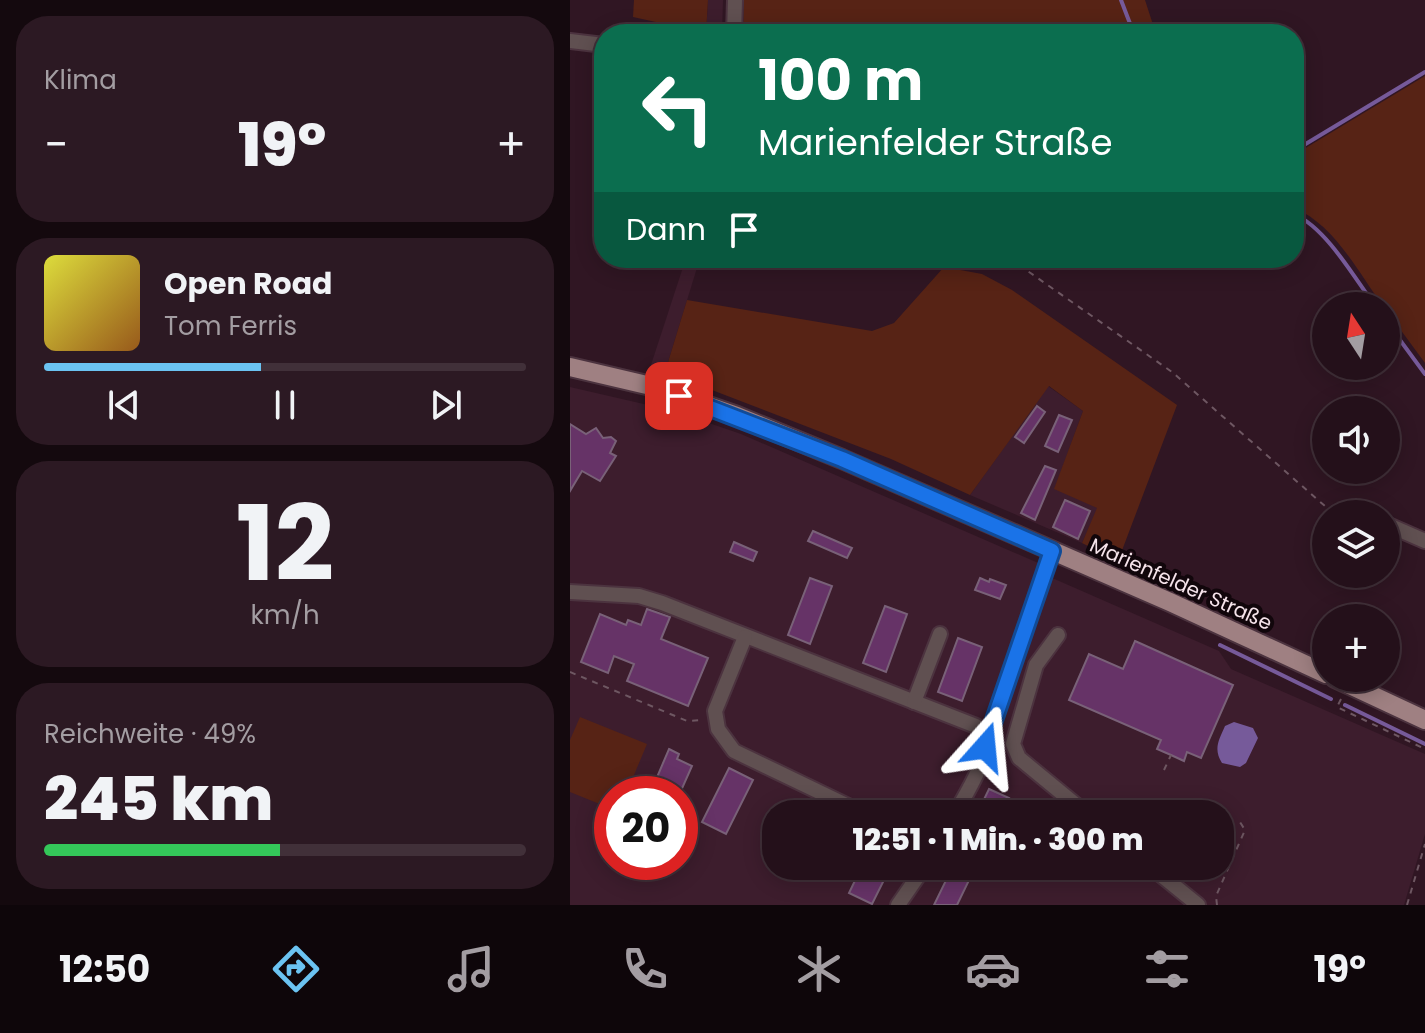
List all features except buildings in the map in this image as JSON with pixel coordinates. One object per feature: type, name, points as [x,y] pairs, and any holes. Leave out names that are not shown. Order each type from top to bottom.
[{"type":"main road","name":"Marienfelder Straße","points":[[570,367],[651,386],[737,416],[1052,551],[1312,668]]},
{"type":"main road","points":[[1365,692],[1425,720]]},
{"type":"street","points":[[734,24],[735,0]]},
{"type":"street","points":[[570,41],[594,44]]},
{"type":"street","points":[[1400,530],[1425,541]]},
{"type":"street","points":[[984,737],[992,726],[1052,551]]},
{"type":"street","points":[[570,592],[639,596],[976,726],[984,737],[985,747],[981,763],[962,800]]},
{"type":"street","points":[[914,702],[940,634]]},
{"type":"street","points":[[1058,635],[1036,665],[1013,744],[1019,758],[1070,800]]},
{"type":"street","points":[[745,637],[715,711],[718,729],[734,751],[836,800]]},
{"type":"street","points":[[898,905],[915,880]]},
{"type":"street","points":[[1167,880],[1198,905]]},
{"type":"path","points":[[1023,268],[1172,372],[1318,500]]},
{"type":"path","points":[[570,672],[687,721],[716,719]]},
{"type":"path","points":[[1340,692],[1337,707],[1425,749]]},
{"type":"path","points":[[1164,770],[1171,755]]},
{"type":"path","points":[[1217,905],[1216,896],[1245,830],[1238,819]]},
{"type":"path","points":[[1407,905],[1425,844]]},
{"type":"shaded area","points":[[634,0],[708,0],[707,24],[665,24],[633,17]]},
{"type":"shaded area","points":[[708,0],[723,0],[722,24],[707,24]]},
{"type":"shaded area","points":[[744,0],[1145,0],[1153,24],[743,24]]},
{"type":"shaded area","points":[[1425,76],[1425,363],[1400,329],[1400,292],[1373,292],[1333,237],[1304,213],[1304,149]]},
{"type":"shaded area","points":[[683,268],[697,268],[665,372],[650,368]]},
{"type":"shaded area","points":[[943,268],[982,274],[1012,290],[1177,405],[1118,561],[1082,543],[1097,508],[1054,489],[1083,411],[1049,386],[970,495],[891,459],[665,372],[687,300],[872,331],[894,323]]},
{"type":"shaded area","points":[[1048,386],[1083,411],[1055,488],[1098,508],[1082,543],[970,495]]},
{"type":"shaded area","points":[[570,387],[674,411],[741,434],[1052,569],[1050,577],[1219,651],[1231,669],[1425,754],[1425,834],[1404,905],[570,905]]},
{"type":"shaded area","points":[[580,717],[647,744],[634,776],[594,776],[594,802],[570,792],[570,740]]},
{"type":"shaded area","points":[[1234,722],[1253,728],[1258,738],[1246,763],[1240,767],[1222,763],[1218,753],[1225,726]]},
{"type":"waterway","points":[[1121,0],[1130,24]]},
{"type":"waterway","points":[[1304,145],[1425,72]]},
{"type":"waterway","points":[[1304,220],[1328,242],[1365,292]]},
{"type":"waterway","points":[[1400,340],[1425,374]]},
{"type":"waterway","points":[[1220,645],[1331,699]]},
{"type":"waterway","points":[[1345,705],[1425,744]]},
{"type":"route","points":[[679,396],[842,459],[1052,551],[992,726],[984,737],[985,747]]}]
